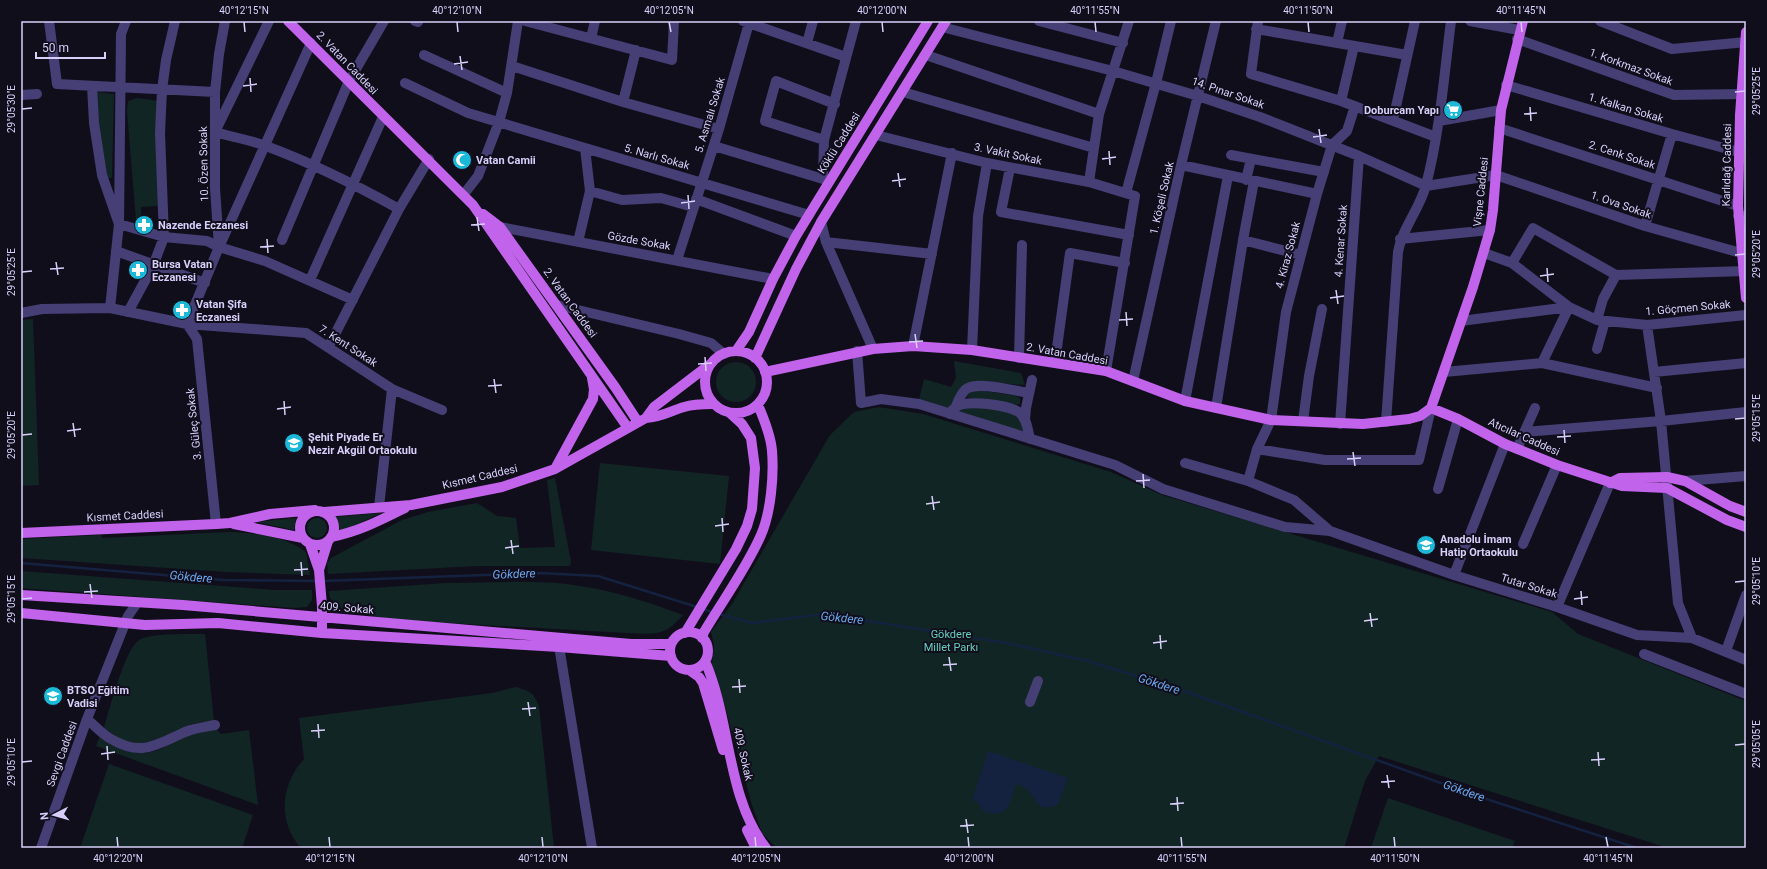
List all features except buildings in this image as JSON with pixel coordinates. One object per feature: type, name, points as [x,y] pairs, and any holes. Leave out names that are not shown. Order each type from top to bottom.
[{"type":"main road","name":"2. Vatan Caddesi","points":[[288,21],[464,194],[628,428]]},
{"type":"main road","name":"Köklü Caddesi","points":[[736,351],[749,332],[773,279],[809,215],[826,180],[928,21]]},
{"type":"main road","points":[[756,358],[796,269],[822,222],[944,24]]},
{"type":"main road","name":"Vişne Caddesi","points":[[1431,408],[1462,322],[1490,230],[1501,110],[1520,30]]},
{"type":"main road","name":"Karlıdağ Caddesi","points":[[1746,39],[1739,152],[1742,165],[1741,253],[1745,271],[1746,298]]},
{"type":"main road","name":"2. Vatan Caddesi","points":[[473,205],[500,227],[558,305],[615,387],[642,420]]},
{"type":"main road","name":"2. Vatan Caddesi","points":[[765,372],[857,351],[914,346],[972,350],[1106,371],[1185,401],[1271,420],[1363,424],[1409,419],[1420,416],[1431,408]]},
{"type":"main road","points":[[642,420],[654,407],[716,358],[736,351],[746,353],[756,358],[765,372],[767,386],[764,396],[758,405],[750,411],[740,414],[720,410],[712,404],[707,395],[705,385],[705,375],[709,365]]},
{"type":"main road","points":[[555,469],[593,399],[594,389],[592,376]]},
{"type":"main road","points":[[642,420],[659,417],[684,407],[700,404],[712,404]]},
{"type":"main road","points":[[703,635],[761,534],[769,505],[772,450],[758,405]]},
{"type":"main road","name":"Atıcılar Caddesi","points":[[1431,408],[1458,419],[1505,444],[1557,465],[1622,486],[1667,488],[1727,520],[1746,527]]},
{"type":"main road","points":[[703,635],[708,649],[705,661],[700,666],[689,670],[677,666],[670,656],[671,644],[674,639],[687,630],[713,589],[736,549],[747,526],[752,508],[755,453],[751,438],[742,424],[730,413]]},
{"type":"main road","name":"Kısmet Caddesi","points":[[411,505],[502,487],[555,469],[642,420]]},
{"type":"main road","points":[[1610,483],[1620,478],[1666,477],[1684,481],[1730,506],[1746,512]]},
{"type":"main road","points":[[230,523],[270,514],[411,505]]},
{"type":"main road","points":[[230,523],[319,545],[330,539],[373,524],[411,505]]},
{"type":"main road","points":[[319,511],[332,520],[334,526],[319,570]]},
{"type":"main road","points":[[319,511],[305,515],[299,528],[319,570],[323,617],[322,633]]},
{"type":"main road","name":"Kısmet Caddesi","points":[[23,532],[230,523]]},
{"type":"main road","name":"409. Sokak","points":[[21,595],[183,605],[558,636],[631,644],[671,644]]},
{"type":"main road","points":[[322,606],[347,619]]},
{"type":"main road","points":[[21,613],[125,624],[145,625],[218,623],[322,633],[559,647],[670,656]]},
{"type":"main road","points":[[687,630],[703,635]]},
{"type":"main road","name":"409. Sokak","points":[[705,661],[718,697],[743,801],[754,833],[766,848]]},
{"type":"main road","name":"409. Sokak","points":[[689,670],[699,677],[709,701],[737,801],[750,838],[756,848]]},
{"type":"street","points":[[49,21],[57,84],[215,92]]},
{"type":"street","points":[[110,308],[119,224],[121,34],[126,21]]},
{"type":"street","points":[[128,312],[153,266],[164,237],[160,133],[162,90],[166,60],[175,21]]},
{"type":"street","name":"10. Özen Sokak","points":[[187,324],[219,247],[215,188],[215,92],[219,54],[225,21]]},
{"type":"street","points":[[269,21],[215,132],[264,145],[312,165],[399,209]]},
{"type":"street","points":[[282,240],[312,165],[349,81],[384,21]]},
{"type":"street","points":[[464,194],[478,176],[499,122],[507,93],[518,21]]},
{"type":"street","points":[[525,21],[562,26],[591,38],[672,60],[674,21]]},
{"type":"street","points":[[591,38],[595,21]]},
{"type":"street","points":[[807,43],[813,21]]},
{"type":"street","points":[[714,146],[826,180],[824,140],[835,104],[856,21]]},
{"type":"street","points":[[1039,21],[1123,43]]},
{"type":"street","points":[[1089,182],[1099,114],[1129,21]]},
{"type":"street","points":[[1106,371],[1129,235],[1130,195],[1171,21]]},
{"type":"street","name":"1. Köşeli Sokak","points":[[1133,381],[1181,164],[1216,21]]},
{"type":"street","points":[[1337,42],[1342,21]]},
{"type":"street","points":[[1393,120],[1414,21]]},
{"type":"street","points":[[1386,422],[1400,239],[1426,186],[1439,121],[1452,21]]},
{"type":"street","name":"1. Korkmaz Sokak","points":[[1470,21],[1520,30],[1674,95],[1743,99]]},
{"type":"street","points":[[1600,21],[1672,49],[1746,39]]},
{"type":"street","points":[[746,22],[771,26],[807,43],[846,57]]},
{"type":"street","name":"5. Asmalı Sokak","points":[[677,260],[719,129],[746,22]]},
{"type":"street","name":"14. Pınar Sokak","points":[[944,24],[1198,96],[1260,117],[1332,145],[1426,186]]},
{"type":"street","points":[[1407,55],[1354,46],[1257,25],[1251,74],[1342,101],[1436,137]]},
{"type":"street","points":[[219,247],[311,43]]},
{"type":"street","points":[[1342,101],[1354,46]]},
{"type":"street","points":[[623,102],[636,50]]},
{"type":"street","points":[[424,55],[507,93]]},
{"type":"street","points":[[926,55],[1099,114]]},
{"type":"street","points":[[512,66],[623,102],[719,129]]},
{"type":"street","points":[[824,140],[765,121],[776,81],[835,104]]},
{"type":"street","name":"5. Narlı Sokak","points":[[405,83],[468,112],[809,215]]},
{"type":"street","name":"1. Kalkan Sokak","points":[[1506,85],[1672,134],[1739,152]]},
{"type":"street","points":[[92,86],[94,123],[102,175],[119,224]]},
{"type":"street","points":[[903,92],[1094,148]]},
{"type":"street","points":[[21,95],[37,94]]},
{"type":"street","points":[[1332,145],[1347,131],[1355,106]]},
{"type":"street","points":[[1439,121],[1501,110]]},
{"type":"street","points":[[310,280],[383,116]]},
{"type":"street","name":"2. Cenk Sokak","points":[[1499,128],[1658,180],[1741,213]]},
{"type":"street","points":[[1645,226],[1672,134]]},
{"type":"street","name":"3. Vakit Sokak","points":[[876,135],[987,163],[1089,182],[1130,195]]},
{"type":"street","name":"4. Kiraz Sokak","points":[[1248,481],[1257,449],[1271,420],[1286,312],[1317,194],[1332,145]]},
{"type":"street","points":[[578,242],[590,191],[585,148]]},
{"type":"street","points":[[914,346],[952,153]]},
{"type":"street","points":[[1231,155],[1324,172]]},
{"type":"street","name":"4. Kenar Sokak","points":[[1340,424],[1359,156]]},
{"type":"street","points":[[329,346],[399,209],[429,159]]},
{"type":"street","points":[[1216,408],[1243,240],[1251,159]]},
{"type":"street","points":[[972,350],[978,216],[987,163]]},
{"type":"street","points":[[1181,164],[1228,176],[1317,194]]},
{"type":"street","points":[[1010,168],[1001,212],[1129,235]]},
{"type":"street","points":[[1426,186],[1496,175]]},
{"type":"street","name":"1. Ova Sokak","points":[[1496,175],[1645,226],[1741,253]]},
{"type":"street","points":[[1185,401],[1228,176]]},
{"type":"street","points":[[590,191],[622,200],[661,198],[695,203],[796,236]]},
{"type":"street","points":[[822,222],[826,242],[873,349]]},
{"type":"street","points":[[119,224],[164,237],[207,240],[219,247],[265,260],[353,300]]},
{"type":"street","name":"Gözde Sokak","points":[[500,227],[773,279]]},
{"type":"street","points":[[1512,263],[1534,228],[1616,275],[1745,271]]},
{"type":"street","points":[[1400,239],[1490,230]]},
{"type":"street","points":[[1243,240],[1301,255]]},
{"type":"street","points":[[826,242],[932,254]]},
{"type":"street","points":[[1019,358],[1022,245]]},
{"type":"street","points":[[116,251],[153,266],[205,283]]},
{"type":"street","points":[[1055,362],[1070,253],[1125,263]]},
{"type":"street","name":"1. Göçmen Sokak","points":[[1484,253],[1512,263],[1569,308],[1601,320],[1648,325],[1746,315]]},
{"type":"street","points":[[1597,349],[1603,299],[1616,275]]},
{"type":"street","points":[[558,305],[679,334],[711,344],[724,354]]},
{"type":"street","name":"7. Kent Sokak","points":[[21,313],[42,309],[110,308],[187,324],[306,333],[329,346],[392,389],[442,410]]},
{"type":"street","points":[[1304,421],[1309,376],[1322,308]]},
{"type":"street","points":[[1462,322],[1569,308]]},
{"type":"street","points":[[1542,363],[1569,308]]},
{"type":"street","name":"3. Güleç Sokak","points":[[187,324],[198,339],[216,524]]},
{"type":"street","points":[[1648,325],[1661,421],[1678,603],[1692,638]]},
{"type":"street","points":[[857,351],[861,403],[881,399],[953,410],[1030,439],[1115,465],[1163,489],[1285,527],[1330,531]]},
{"type":"street","points":[[1444,372],[1542,363],[1657,388]]},
{"type":"street","points":[[1654,372],[1746,363]]},
{"type":"street","points":[[1025,419],[1032,380]]},
{"type":"street","points":[[953,410],[965,390],[972,386],[983,386],[1029,394]]},
{"type":"street","points":[[380,507],[392,389]]},
{"type":"street","points":[[953,410],[969,403],[1011,409],[1020,412],[1025,419],[1030,439]]},
{"type":"street","points":[[1257,449],[1325,460],[1419,460],[1431,408]]},
{"type":"street","points":[[1517,449],[1535,408]]},
{"type":"street","points":[[1524,432],[1661,421],[1746,412]]},
{"type":"street","points":[[1438,489],[1458,419]]},
{"type":"street","points":[[1454,576],[1505,444]]},
{"type":"street","points":[[1185,462],[1248,481],[1294,500],[1330,531]]},
{"type":"street","points":[[1523,544],[1557,465]]},
{"type":"street","points":[[1684,481],[1746,476]]},
{"type":"street","points":[[1557,607],[1610,483]]},
{"type":"street","name":"Tutar Sokak","points":[[1330,531],[1454,576],[1557,607],[1637,635],[1692,638],[1746,660]]},
{"type":"street","points":[[1726,651],[1746,595]]},
{"type":"street","name":"Sevgi Caddesi","points":[[41,848],[87,719],[125,624],[137,603]]},
{"type":"street","points":[[558,636],[592,848]]},
{"type":"street","points":[[1644,654],[1746,694]]},
{"type":"street","points":[[1030,702],[1038,681]]},
{"type":"street","points":[[87,719],[110,738],[129,747],[147,749],[186,732],[215,726]]},
{"type":"green space","points":[[96,92],[114,94],[112,178],[105,178],[102,162]]},
{"type":"green space","points":[[137,98],[159,101],[159,206],[141,207],[141,221],[136,220],[127,111],[128,101]]},
{"type":"green space","points":[[33,319],[39,485],[21,486],[21,320]]},
{"type":"green space","points":[[954,361],[1021,373],[1025,385],[981,382],[950,409],[919,400],[924,379],[951,387],[956,378]]},
{"type":"green space","points":[[740,362],[747,365],[753,371],[756,382],[755,390],[747,399],[740,402],[732,402],[725,399],[717,390],[716,378],[719,371],[728,363]]},
{"type":"green space","points":[[969,390],[1016,396],[1020,398],[1020,404],[1013,405],[966,397]]},
{"type":"green space","name":"Gökdere Millet Parkı","points":[[879,407],[923,414],[1111,472],[1162,495],[1552,612],[1578,634],[1746,701],[1746,848],[1668,848],[1379,756],[1365,781],[1344,848],[777,848],[762,833],[752,805],[717,677],[712,665],[714,645],[711,632],[732,604],[830,435],[854,412]]},
{"type":"green space","points":[[965,408],[998,409],[1015,414],[1021,421],[1026,437],[955,411]]},
{"type":"green space","points":[[600,463],[729,476],[720,564],[591,550]]},
{"type":"green space","points":[[555,478],[571,562],[570,566],[476,566],[328,574],[327,563],[331,558],[402,520],[428,512],[477,503],[497,516],[516,518],[520,548],[555,547],[547,480]]},
{"type":"green space","points":[[381,513],[338,533],[338,521],[334,517]]},
{"type":"green space","points":[[296,518],[294,530],[256,522]]},
{"type":"green space","points":[[317,518],[324,521],[327,528],[324,535],[317,538],[310,535],[307,528],[310,521]]},
{"type":"green space","points":[[229,532],[270,536],[289,542],[306,552],[310,575],[226,572],[21,558],[21,539],[101,535],[102,538]]},
{"type":"green space","points":[[21,571],[275,590],[312,590],[312,600],[307,607],[294,608],[21,588]]},
{"type":"green space","points":[[530,582],[580,586],[620,594],[683,615],[664,631],[652,634],[394,620],[350,612],[337,606],[330,598],[329,591],[446,583]]},
{"type":"green space","points":[[172,634],[205,634],[214,721],[192,724],[159,743],[149,746],[121,740],[104,728],[124,665],[135,644],[141,639],[154,636]]},
{"type":"green space","points":[[516,687],[531,693],[536,699],[539,707],[554,848],[301,848],[293,837],[285,815],[285,803],[290,780],[304,759],[299,718],[492,693]]},
{"type":"green space","points":[[215,728],[221,734],[249,730],[258,805],[96,746],[101,733],[137,752],[147,753],[161,749],[181,737]]},
{"type":"green space","points":[[109,764],[253,815],[242,848],[80,848]]},
{"type":"green space","points":[[1388,798],[1515,841],[1512,848],[1371,848]]},
{"type":"water","points":[[988,751],[1068,778],[1058,804],[1052,807],[1041,807],[1027,789],[1019,784],[1015,786],[1011,800],[1006,809],[996,813],[990,813],[982,810],[978,802],[972,800]]},
{"type":"waterway","name":"Gökdere","points":[[21,563],[223,580],[318,581]]},
{"type":"waterway","name":"Gökdere","points":[[323,581],[540,573],[598,576],[697,607]]},
{"type":"waterway","name":"Gökdere","points":[[702,609],[712,612]]},
{"type":"waterway","name":"Gökdere","points":[[719,614],[752,623],[824,614],[1007,643],[1088,661],[1190,693],[1477,796],[1637,848]]},
{"type":"place","name":"Doburcam Yapı","points":[[1453,110]]},
{"type":"place","name":"Vatan Camii","points":[[462,160]]},
{"type":"place","name":"Nazende Eczanesi","points":[[144,225]]},
{"type":"place","name":"Bursa Vatan Eczanesi","points":[[138,270]]},
{"type":"place","name":"Vatan Şifa Eczanesi","points":[[182,310]]},
{"type":"place","name":"Şehit Piyade Er Nezir Akgül Ortaokulu","points":[[294,443]]},
{"type":"place","name":"Anadolu İmam Hatip Ortaokulu","points":[[1426,545]]},
{"type":"place","name":"BTSO Eğitim Vadisi","points":[[53,696]]}]
